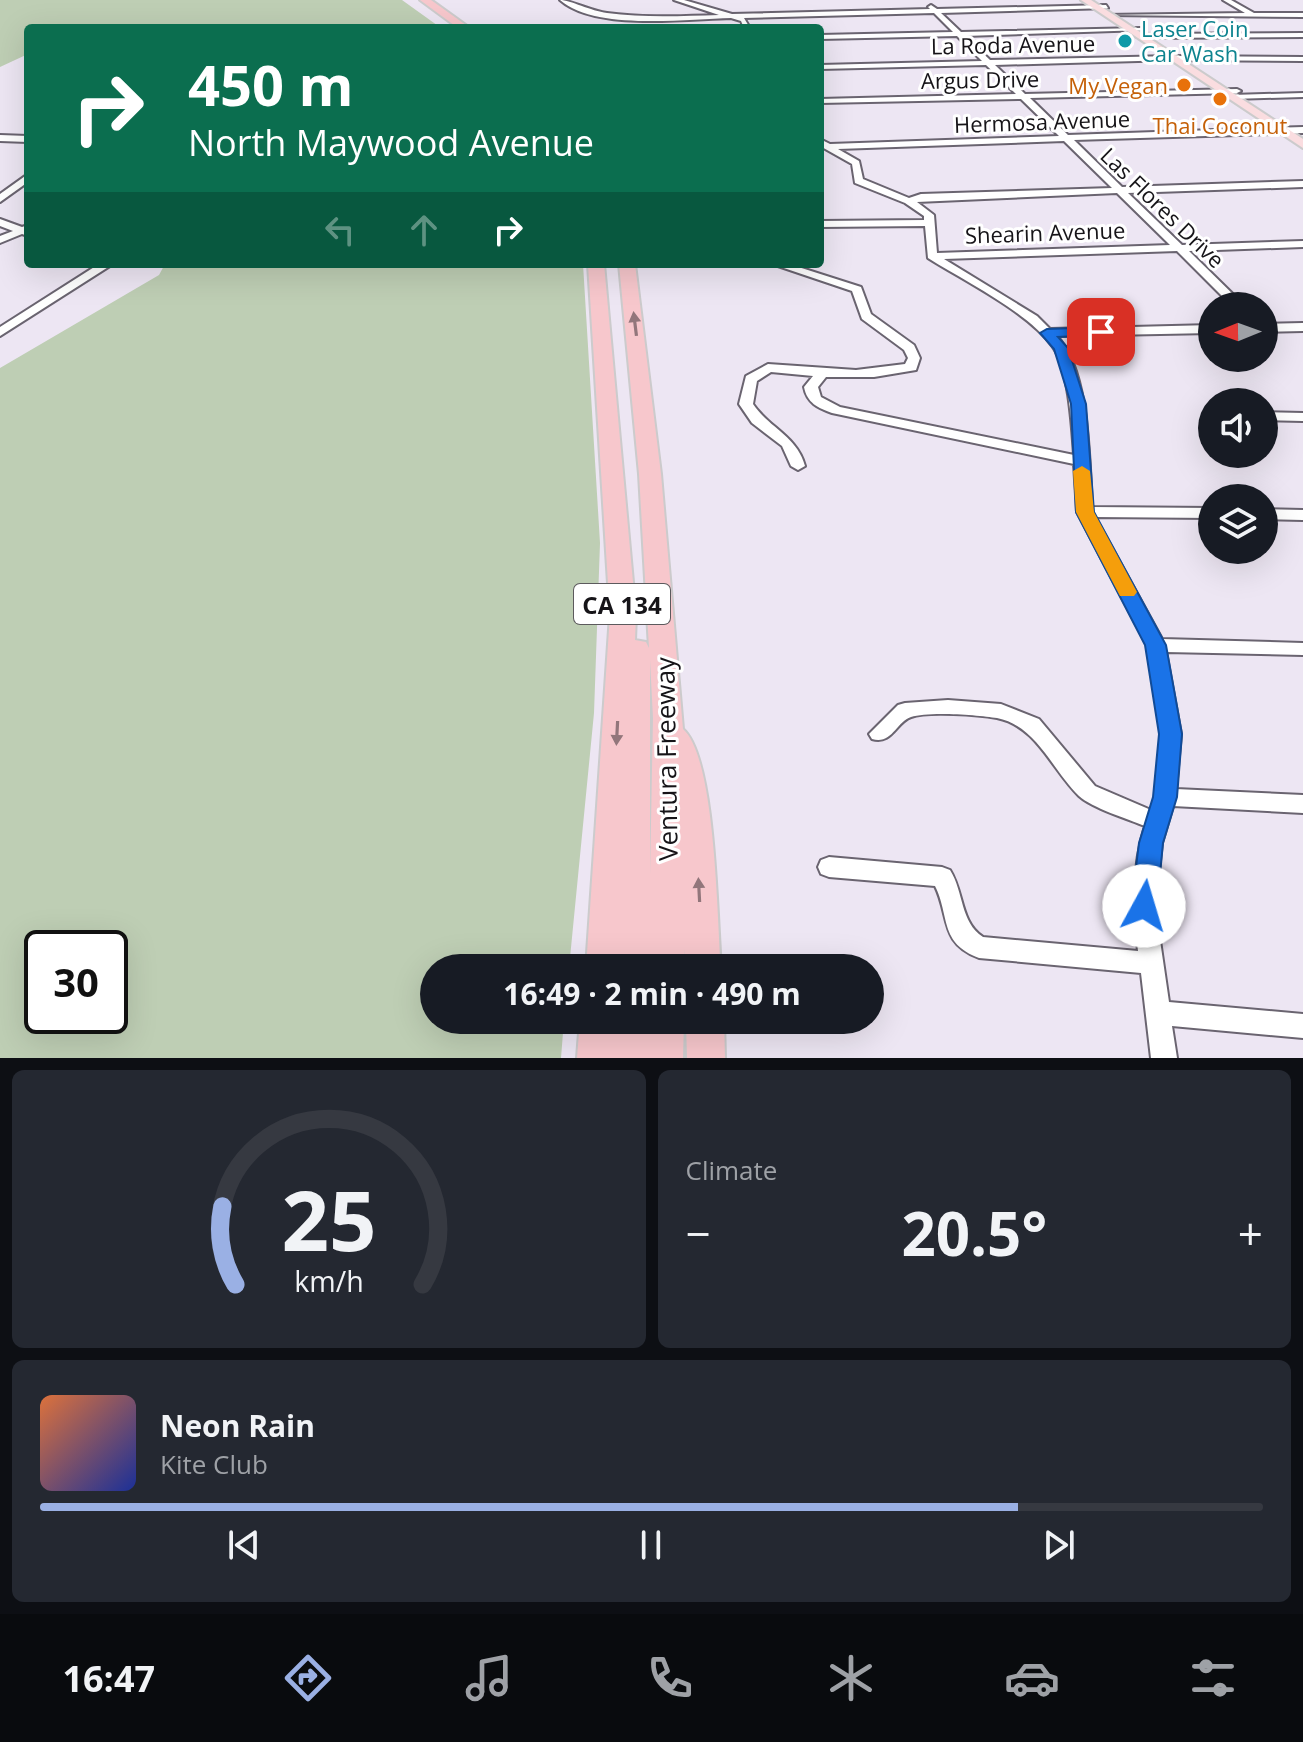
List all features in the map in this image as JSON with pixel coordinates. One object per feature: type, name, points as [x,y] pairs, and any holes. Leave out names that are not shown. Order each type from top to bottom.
[{"type":"highway","points":[[412,0],[445,24]]},
{"type":"highway","points":[[425,0],[462,24]]},
{"type":"highway","points":[[432,0],[463,24]]},
{"type":"highway","name":"Ventura Freeway","points":[[596,268],[623,615],[605,954]]},
{"type":"highway","points":[[607,268],[635,591],[637,762],[630,954]]},
{"type":"highway","name":"Ventura Freeway","points":[[627,268],[641,385],[668,718],[666,954]]},
{"type":"highway","points":[[641,385],[630,399],[639,484],[650,690],[646,954]]},
{"type":"highway","points":[[668,718],[691,781],[702,954]]},
{"type":"highway","points":[[596,1058],[598,1034]]},
{"type":"highway","points":[[624,1058],[625,1034]]},
{"type":"highway","points":[[642,1058],[643,1034]]},
{"type":"highway","points":[[664,1058],[665,1034]]},
{"type":"highway","points":[[705,1034],[706,1058]]},
{"type":"main road","points":[[1085,0],[1105,9],[1173,58],[1301,132]]},
{"type":"main road","points":[[1140,33],[1188,60],[1303,144]]},
{"type":"street","points":[[563,0],[592,12],[615,16],[1105,9],[1303,15]]},
{"type":"street","points":[[677,0],[731,14],[744,20],[746,24]]},
{"type":"street","name":"Las Flores Drive","points":[[924,0],[1225,292]]},
{"type":"street","points":[[1226,0],[1253,15]]},
{"type":"street","points":[[824,37],[958,33],[1303,35]]},
{"type":"street","name":"La Roda Avenue","points":[[824,67],[1173,58],[1303,59]]},
{"type":"street","name":"Argus Drive","points":[[824,101],[1023,96],[1303,95]]},
{"type":"street","name":"Hermosa Avenue","points":[[828,150],[1301,132]]},
{"type":"street","points":[[0,138],[24,139]]},
{"type":"street","points":[[828,150],[856,163],[858,181],[909,201],[929,215],[932,256],[1033,319],[1061,348],[1078,404],[1085,512],[1156,645],[1171,734],[1165,797],[1151,843],[1144,906],[1164,1058]]},
{"type":"street","points":[[0,199],[24,180]]},
{"type":"street","points":[[909,201],[921,197],[1303,184]]},
{"type":"street","points":[[0,222],[24,230]]},
{"type":"street","points":[[824,222],[929,223]]},
{"type":"street","points":[[0,240],[24,231]]},
{"type":"street","name":"Shearin Avenue","points":[[932,256],[1303,244]]},
{"type":"street","points":[[0,332],[101,268]]},
{"type":"street","points":[[791,268],[857,289],[866,316],[910,348],[914,358],[911,367],[889,372],[821,375],[768,368],[751,379],[746,404],[757,420],[792,448],[798,466]]},
{"type":"street","points":[[1278,328],[1303,327]]},
{"type":"street","points":[[1047,333],[1198,329]]},
{"type":"street","points":[[821,375],[811,387],[812,394],[816,400],[837,410],[1081,461]]},
{"type":"street","points":[[1278,416],[1303,417]]},
{"type":"street","points":[[1085,512],[1198,513]]},
{"type":"street","points":[[1278,514],[1303,515]]},
{"type":"street","points":[[1156,645],[1303,649]]},
{"type":"street","points":[[879,734],[905,710],[948,707],[1001,711],[1032,724],[1088,792],[1157,822]]},
{"type":"street","points":[[1165,797],[1303,804]]},
{"type":"street","points":[[829,867],[942,877],[949,886],[951,913],[963,939],[979,947],[1151,963]]},
{"type":"street","points":[[1158,1013],[1303,1026]]},
{"type":"green space","points":[[0,0],[402,0],[435,24],[24,24],[24,56],[0,67]]},
{"type":"green space","points":[[163,268],[583,268],[600,543],[594,713],[570,954],[420,954],[420,1034],[563,1034],[561,1058],[0,1058],[0,368],[159,275]]},
{"type":"slow traffic","points":[[1082,471],[1085,512],[1127,592]]},
{"type":"place","name":"Laser Coin Car Wash","points":[[1125,41]]},
{"type":"place","name":"My Vegan","points":[[1184,85]]},
{"type":"place","name":"Thai Coconut","points":[[1220,99]]},
{"type":"route","points":[[1101,332],[1047,333],[1061,348],[1078,404],[1085,512],[1156,645],[1171,734],[1165,797],[1151,843],[1144,906]]}]
